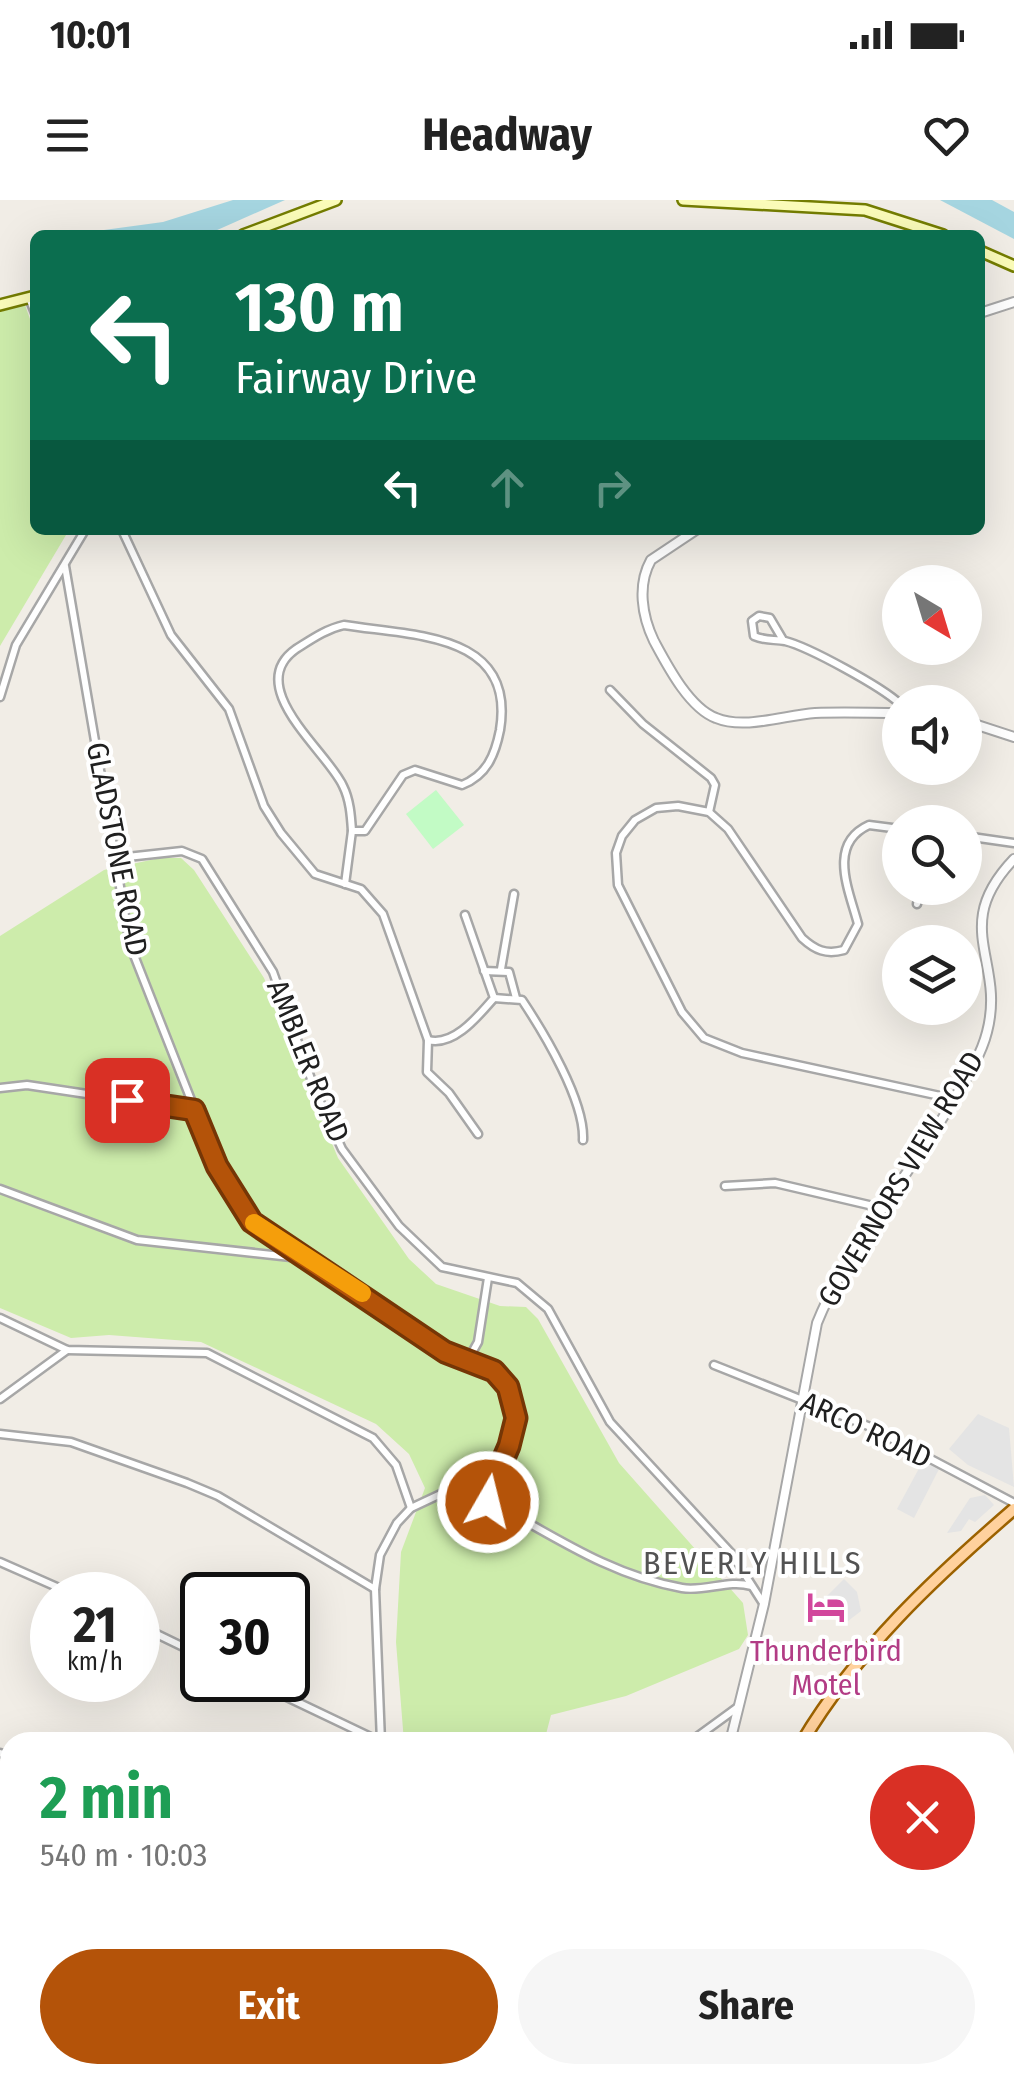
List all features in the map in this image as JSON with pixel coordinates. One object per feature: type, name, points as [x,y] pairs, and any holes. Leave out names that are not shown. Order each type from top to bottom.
[{"type":"main road","points":[[256,230],[336,200]]},
{"type":"main road","points":[[684,200],[864,210],[927,230]]},
{"type":"main road","points":[[985,253],[1014,266]]},
{"type":"main road","points":[[0,305],[30,298]]},
{"type":"main road","points":[[808,1732],[826,1701],[883,1631],[1014,1506]]},
{"type":"street","points":[[985,311],[1014,302]]},
{"type":"street","points":[[0,697],[16,645],[82,535]]},
{"type":"street","points":[[124,535],[171,635],[229,709],[264,806],[315,874],[370,896],[383,914],[428,1040],[427,1072],[449,1093],[478,1134]]},
{"type":"street","points":[[688,535],[651,560],[643,576],[642,596],[647,626],[657,646],[688,693],[713,718],[746,722],[817,713],[882,713]]},
{"type":"street","name":"GLADSTONE ROAD","points":[[66,566],[130,945],[217,1166],[244,1213],[280,1243],[309,1258],[445,1352],[469,1358],[504,1380],[512,1392],[516,1418],[503,1460],[470,1490]]},
{"type":"street","points":[[783,640],[770,618],[759,616],[752,621],[754,636],[783,640],[882,691]]},
{"type":"street","points":[[345,884],[352,831],[344,787],[292,718],[279,685],[282,663],[304,644],[344,625],[437,640],[476,653],[485,661],[498,690],[501,721],[488,767],[462,785],[415,770],[402,775],[370,828],[352,831]]},
{"type":"street","points":[[610,690],[643,724],[711,778],[716,785],[709,812]]},
{"type":"street","points":[[982,726],[1014,737]]},
{"type":"street","points":[[882,826],[868,825],[850,838],[842,859],[858,924],[844,950],[832,954],[814,948],[802,938],[728,830],[709,812],[678,806],[656,808],[635,820],[616,853],[618,884],[690,1025],[719,1047],[954,1099]]},
{"type":"street","points":[[982,838],[1014,842]]},
{"type":"street","name":"AMBLER ROAD","points":[[118,858],[182,851],[202,858],[273,972],[316,1093],[342,1150],[425,1255],[442,1266],[516,1283],[536,1294],[610,1422],[724,1544],[764,1604]]},
{"type":"street","name":"GOVERNORS VIEW ROAD","points":[[732,1732],[764,1604],[802,1398],[824,1306],[954,1099],[988,1031],[990,1004],[982,908],[997,877],[1014,858]]},
{"type":"street","points":[[501,969],[514,894]]},
{"type":"street","points":[[465,915],[494,998]]},
{"type":"street","points":[[484,972],[501,969],[513,977],[516,998]]},
{"type":"street","points":[[428,1040],[436,1042],[454,1035],[494,998],[522,1000],[576,1102],[584,1124],[583,1140]]},
{"type":"street","points":[[0,1088],[27,1085],[194,1110]]},
{"type":"street","points":[[725,1186],[775,1183],[886,1209]]},
{"type":"street","points":[[0,1190],[137,1240],[309,1258]]},
{"type":"street","points":[[469,1358],[478,1342],[488,1278]]},
{"type":"street","points":[[0,1318],[67,1350],[208,1353],[373,1438],[396,1465],[411,1508]]},
{"type":"street","points":[[0,1398],[67,1350]]},
{"type":"street","name":"ARCO ROAD","points":[[714,1366],[868,1426],[1014,1506]]},
{"type":"street","points":[[0,1434],[71,1442],[187,1482],[218,1496],[374,1589]]},
{"type":"street","points":[[381,1732],[374,1589],[384,1546],[411,1508],[445,1492],[470,1490],[564,1546],[616,1569],[685,1589],[742,1583],[752,1587]]},
{"type":"street","points":[[0,1562],[30,1575]]},
{"type":"street","points":[[298,1702],[360,1732]]},
{"type":"street","points":[[704,1732],[738,1707]]},
{"type":"green space","points":[[25,305],[30,319],[30,535],[66,535],[0,646],[0,312]]},
{"type":"green space","points":[[436,790],[464,825],[433,849],[406,814]]},
{"type":"green space","points":[[160,858],[181,858],[194,870],[264,978],[338,1158],[409,1259],[436,1284],[500,1306],[526,1307],[538,1319],[619,1463],[743,1603],[748,1635],[739,1649],[626,1696],[551,1715],[547,1732],[403,1732],[396,1642],[401,1552],[425,1488],[409,1454],[376,1424],[201,1342],[109,1335],[71,1338],[0,1308],[0,936],[104,870]]},
{"type":"shaded area","points":[[978,1414],[1009,1428],[1014,1487],[968,1465],[949,1449]]},
{"type":"shaded area","points":[[923,1461],[939,1469],[914,1518],[897,1509]]},
{"type":"shaded area","points":[[985,1495],[994,1505],[975,1522],[969,1519],[961,1531],[947,1533],[970,1498]]},
{"type":"shaded area","points":[[844,1579],[857,1592],[861,1611],[848,1621],[826,1597]]},
{"type":"water","points":[[233,200],[285,200],[217,230],[104,230],[163,222]]},
{"type":"water","points":[[940,200],[992,200],[1014,212],[1014,239]]},
{"type":"slow traffic","points":[[254,1223],[362,1293]]},
{"type":"place","name":"Thunderbird Motel","points":[[826,1607]]},
{"type":"district","name":"BEVERLY HILLS","points":[[753,1563]]},
{"type":"route","points":[[127,1100],[194,1110],[217,1166],[252,1222],[451,1356],[482,1363],[504,1380],[515,1404],[509,1446],[503,1460],[470,1490],[488,1502]]}]
